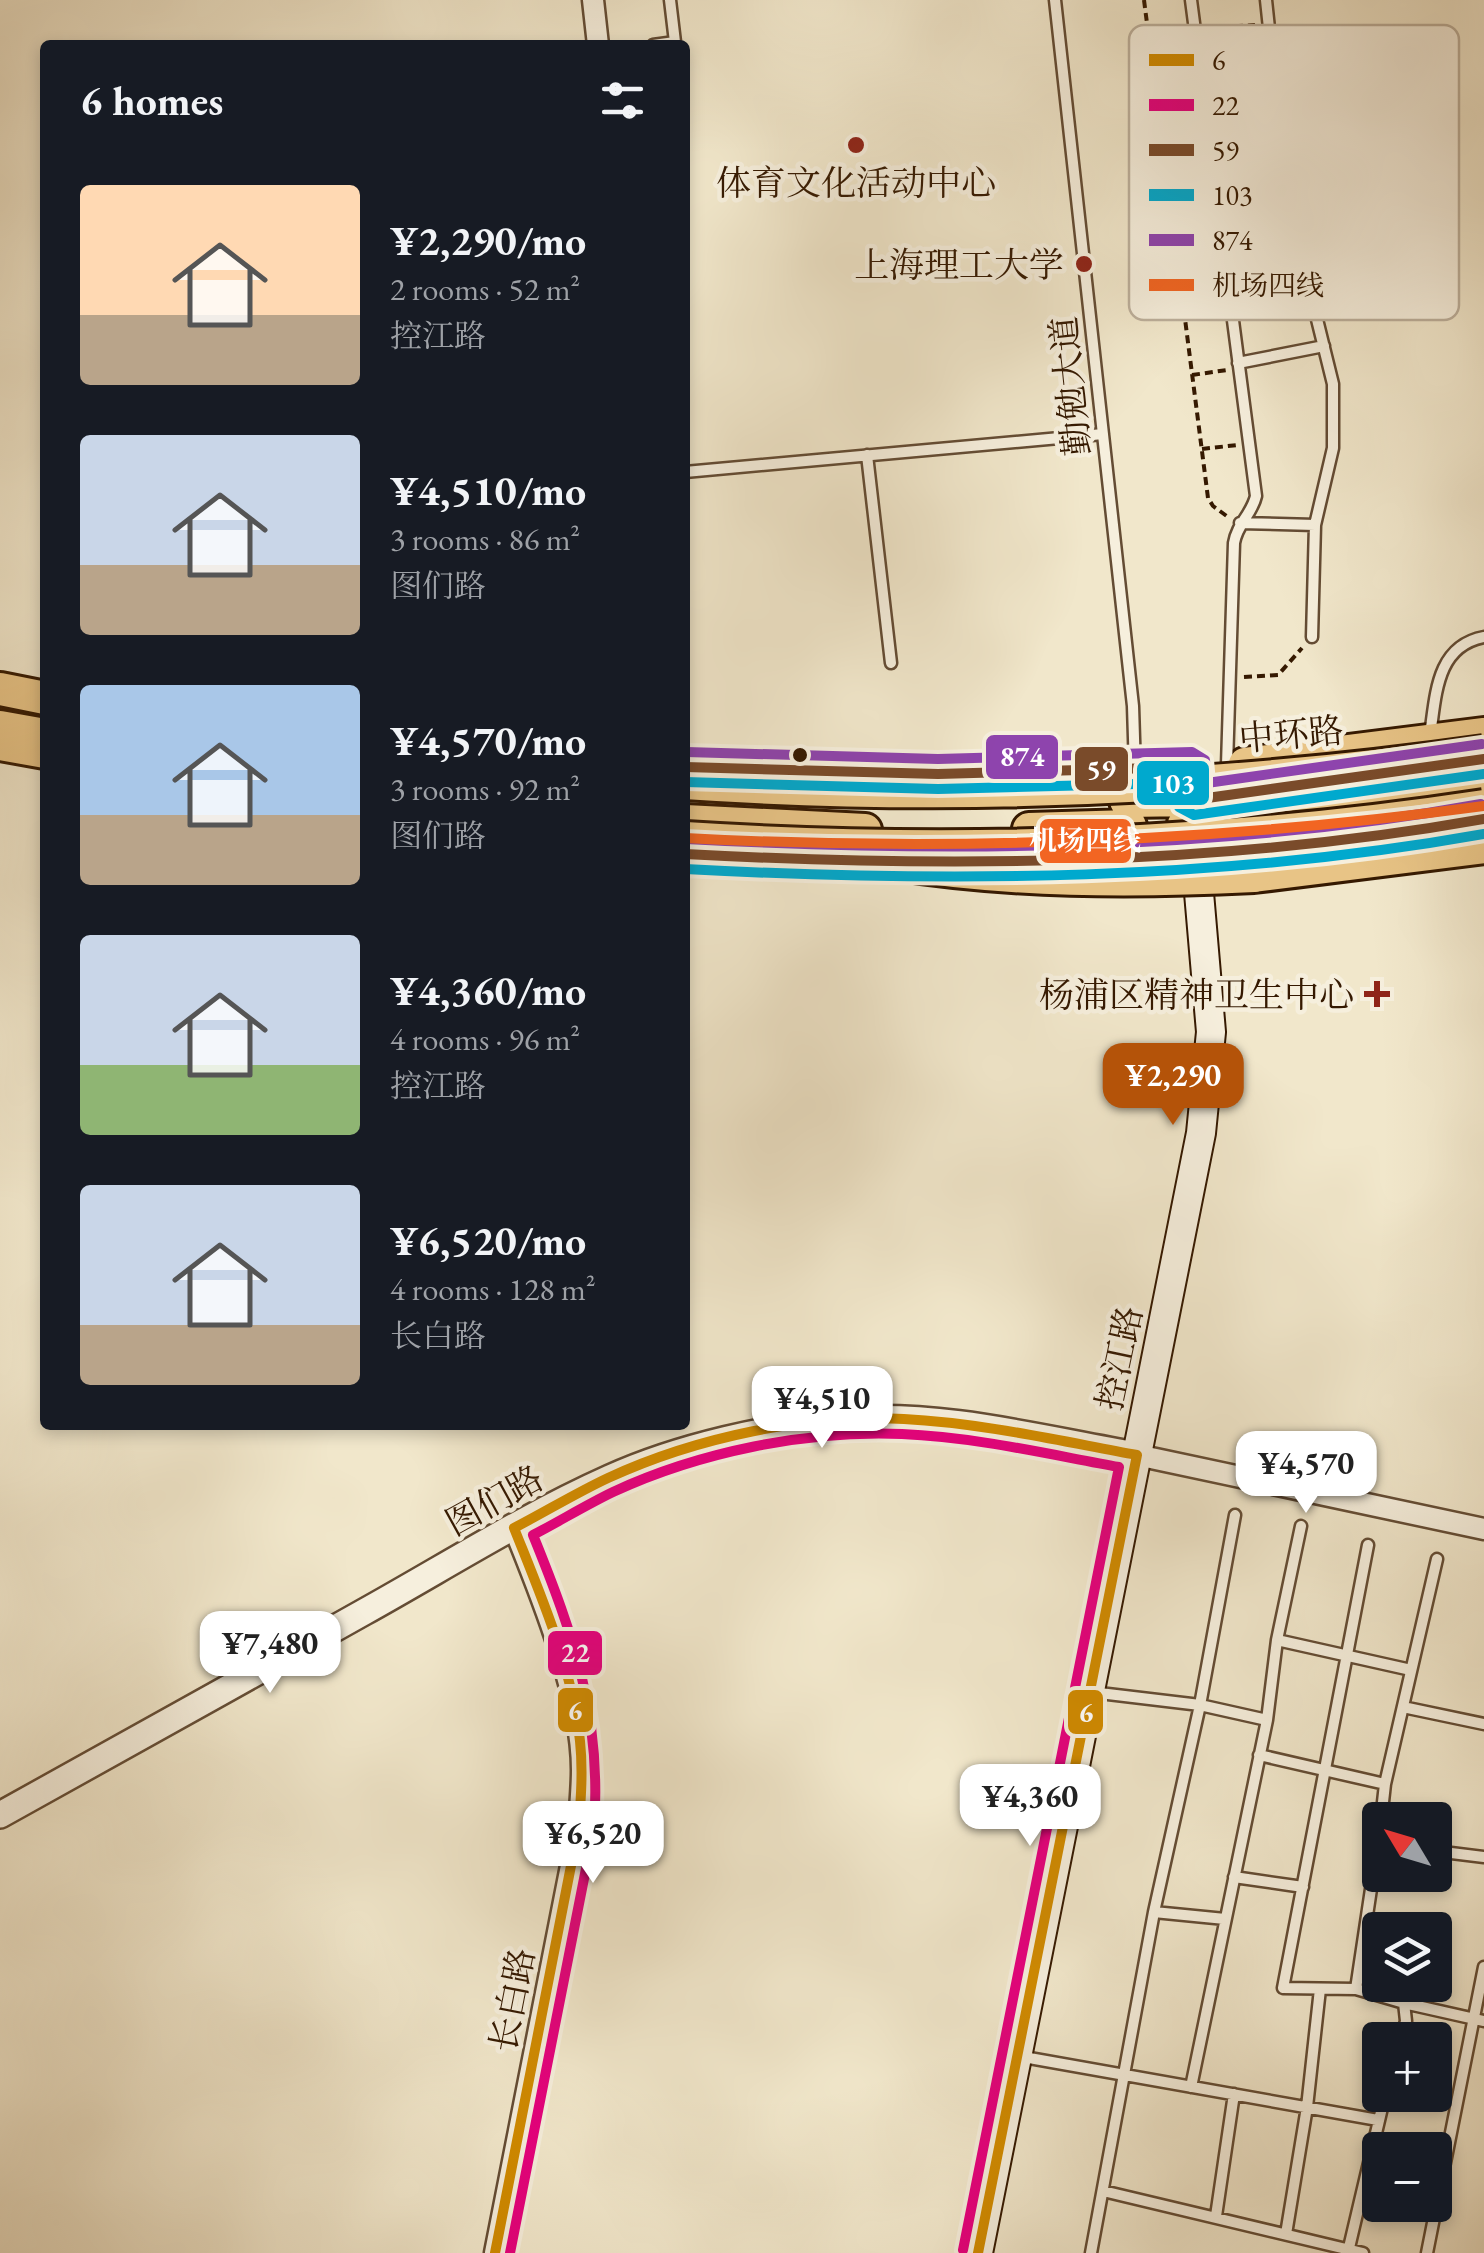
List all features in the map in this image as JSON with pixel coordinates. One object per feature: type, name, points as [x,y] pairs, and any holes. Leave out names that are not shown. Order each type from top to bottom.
[{"type":"main road","points":[[0,673],[40,681]]},
{"type":"main road","points":[[0,689],[40,697]]},
{"type":"main road","points":[[0,703],[40,710]]},
{"type":"main road","points":[[0,727],[40,734]]},
{"type":"main road","points":[[1193,811],[1228,765],[1484,734]]},
{"type":"main road","points":[[0,744],[40,751]]},
{"type":"main road","points":[[690,854],[938,863],[1484,756]]},
{"type":"main road","name":"中环路","points":[[690,783],[785,790],[938,792],[1092,788],[1248,779],[1484,756]]},
{"type":"main road","points":[[0,760],[40,767]]},
{"type":"main road","points":[[690,767],[800,775],[937,776],[1135,770],[1193,811]]},
{"type":"main road","points":[[869,775],[914,802]]},
{"type":"main road","points":[[690,820],[910,832],[1193,811],[1484,778]]},
{"type":"main road","points":[[690,799],[1193,811],[1410,833],[1484,820]]},
{"type":"main road","points":[[690,838],[938,846],[1094,843],[1252,833],[1484,806]]},
{"type":"main road","name":"控江路","points":[[978,2253],[1202,1133],[1211,1032],[1193,811]]},
{"type":"main road","points":[[780,844],[938,870],[1171,880],[1332,868],[1484,847]]},
{"type":"street","points":[[593,0],[597,40]]},
{"type":"street","name":"图们路","points":[[0,1816],[611,1477],[682,1452],[794,1427],[901,1418],[960,1424],[1138,1456],[1484,1528]]},
{"type":"street","name":"长白路","points":[[496,2253],[576,1842],[582,1767],[573,1702],[536,1582],[514,1528]]},
{"type":"lane","points":[[670,0],[675,40]]},
{"type":"lane","name":"勤勉大道","points":[[1055,0],[1133,706],[1135,770]]},
{"type":"lane","points":[[1192,0],[1195,25]]},
{"type":"lane","points":[[1266,0],[1268,24]]},
{"type":"lane","points":[[1228,765],[1234,543],[1240,523],[1256,496],[1233,320]]},
{"type":"lane","points":[[1312,637],[1314,525],[1332,448],[1332,384],[1317,320]]},
{"type":"lane","points":[[1239,366],[1324,346]]},
{"type":"lane","points":[[690,472],[1103,434]]},
{"type":"lane","points":[[867,456],[891,663]]},
{"type":"lane","points":[[1240,523],[1314,525]]},
{"type":"lane","points":[[1430,741],[1437,683],[1444,665],[1470,640],[1484,637]]},
{"type":"lane","points":[[1091,2253],[1154,1912],[1200,1705],[1236,1515]]},
{"type":"lane","points":[[1191,2087],[1267,1720],[1277,1640],[1301,1526]]},
{"type":"lane","points":[[1368,1544],[1283,1988],[1356,1989],[1478,2020]]},
{"type":"lane","points":[[1384,1802],[1437,1559]]},
{"type":"lane","points":[[1277,1640],[1411,1670]]},
{"type":"lane","points":[[1090,1692],[1200,1705],[1267,1720]]},
{"type":"lane","points":[[1403,1707],[1484,1724]]},
{"type":"lane","points":[[1260,1755],[1386,1784]]},
{"type":"lane","points":[[1452,1854],[1484,1858]]},
{"type":"lane","points":[[1234,1877],[1303,1887]]},
{"type":"lane","points":[[1356,1989],[1371,1892]]},
{"type":"lane","points":[[1154,1912],[1225,1920]]},
{"type":"lane","points":[[1427,2253],[1478,2020],[1484,1967]]},
{"type":"lane","points":[[1286,2234],[1320,1989]]},
{"type":"lane","points":[[1404,2003],[1406,2022]]},
{"type":"lane","points":[[1018,2056],[1378,2120]]},
{"type":"lane","points":[[1216,2216],[1234,2094]]},
{"type":"lane","points":[[1348,2251],[1380,2112]]},
{"type":"lane","points":[[1103,2191],[1363,2253]]},
{"type":"path","points":[[1144,0],[1147,25]]},
{"type":"path","points":[[1250,25],[1268,24]]},
{"type":"path","points":[[1185,320],[1208,498],[1220,512],[1240,523]]},
{"type":"path","points":[[1192,375],[1239,366]]},
{"type":"path","points":[[1202,449],[1249,444]]},
{"type":"path","points":[[1230,678],[1278,676],[1312,637]]},
{"type":"transit line","name":"874","points":[[690,752],[938,759],[1192,752],[1205,760],[1207,783],[1482,744]]},
{"type":"transit line","name":"59","points":[[690,767],[938,774],[1191,767],[1193,800],[1484,759]]},
{"type":"transit line","name":"103","points":[[690,782],[938,789],[1177,783],[1179,807],[1194,815],[1484,774]]},
{"type":"transit line","name":"874","points":[[690,839],[885,846],[1085,844],[1284,831],[1481,804]]},
{"type":"transit line","name":"机场四线","points":[[690,838],[886,844],[1085,841],[1285,828],[1484,806]]},
{"type":"transit line","name":"59","points":[[690,854],[885,861],[1086,859],[1286,846],[1484,819]]},
{"type":"transit line","name":"103","points":[[690,869],[885,876],[1086,874],[1286,861],[1484,834]]},
{"type":"transit line","name":"6","points":[[495,2253],[579,1825],[581,1783],[580,1741],[570,1686],[514,1528],[608,1478],[678,1451],[753,1431],[867,1418],[962,1424],[1137,1455],[978,2253]]},
{"type":"transit line","name":"22","points":[[510,2253],[594,1828],[594,1750],[582,1678],[533,1535],[613,1492],[681,1465],[754,1446],[866,1434],[957,1439],[1119,1467],[963,2250]]},
{"type":"place","name":"体育文化活动中心","points":[[856,145]]},
{"type":"place","name":"上海理工大学","points":[[1084,264]]},
{"type":"place","name":"杨浦区精神卫生中心","points":[[1377,994]]}]
